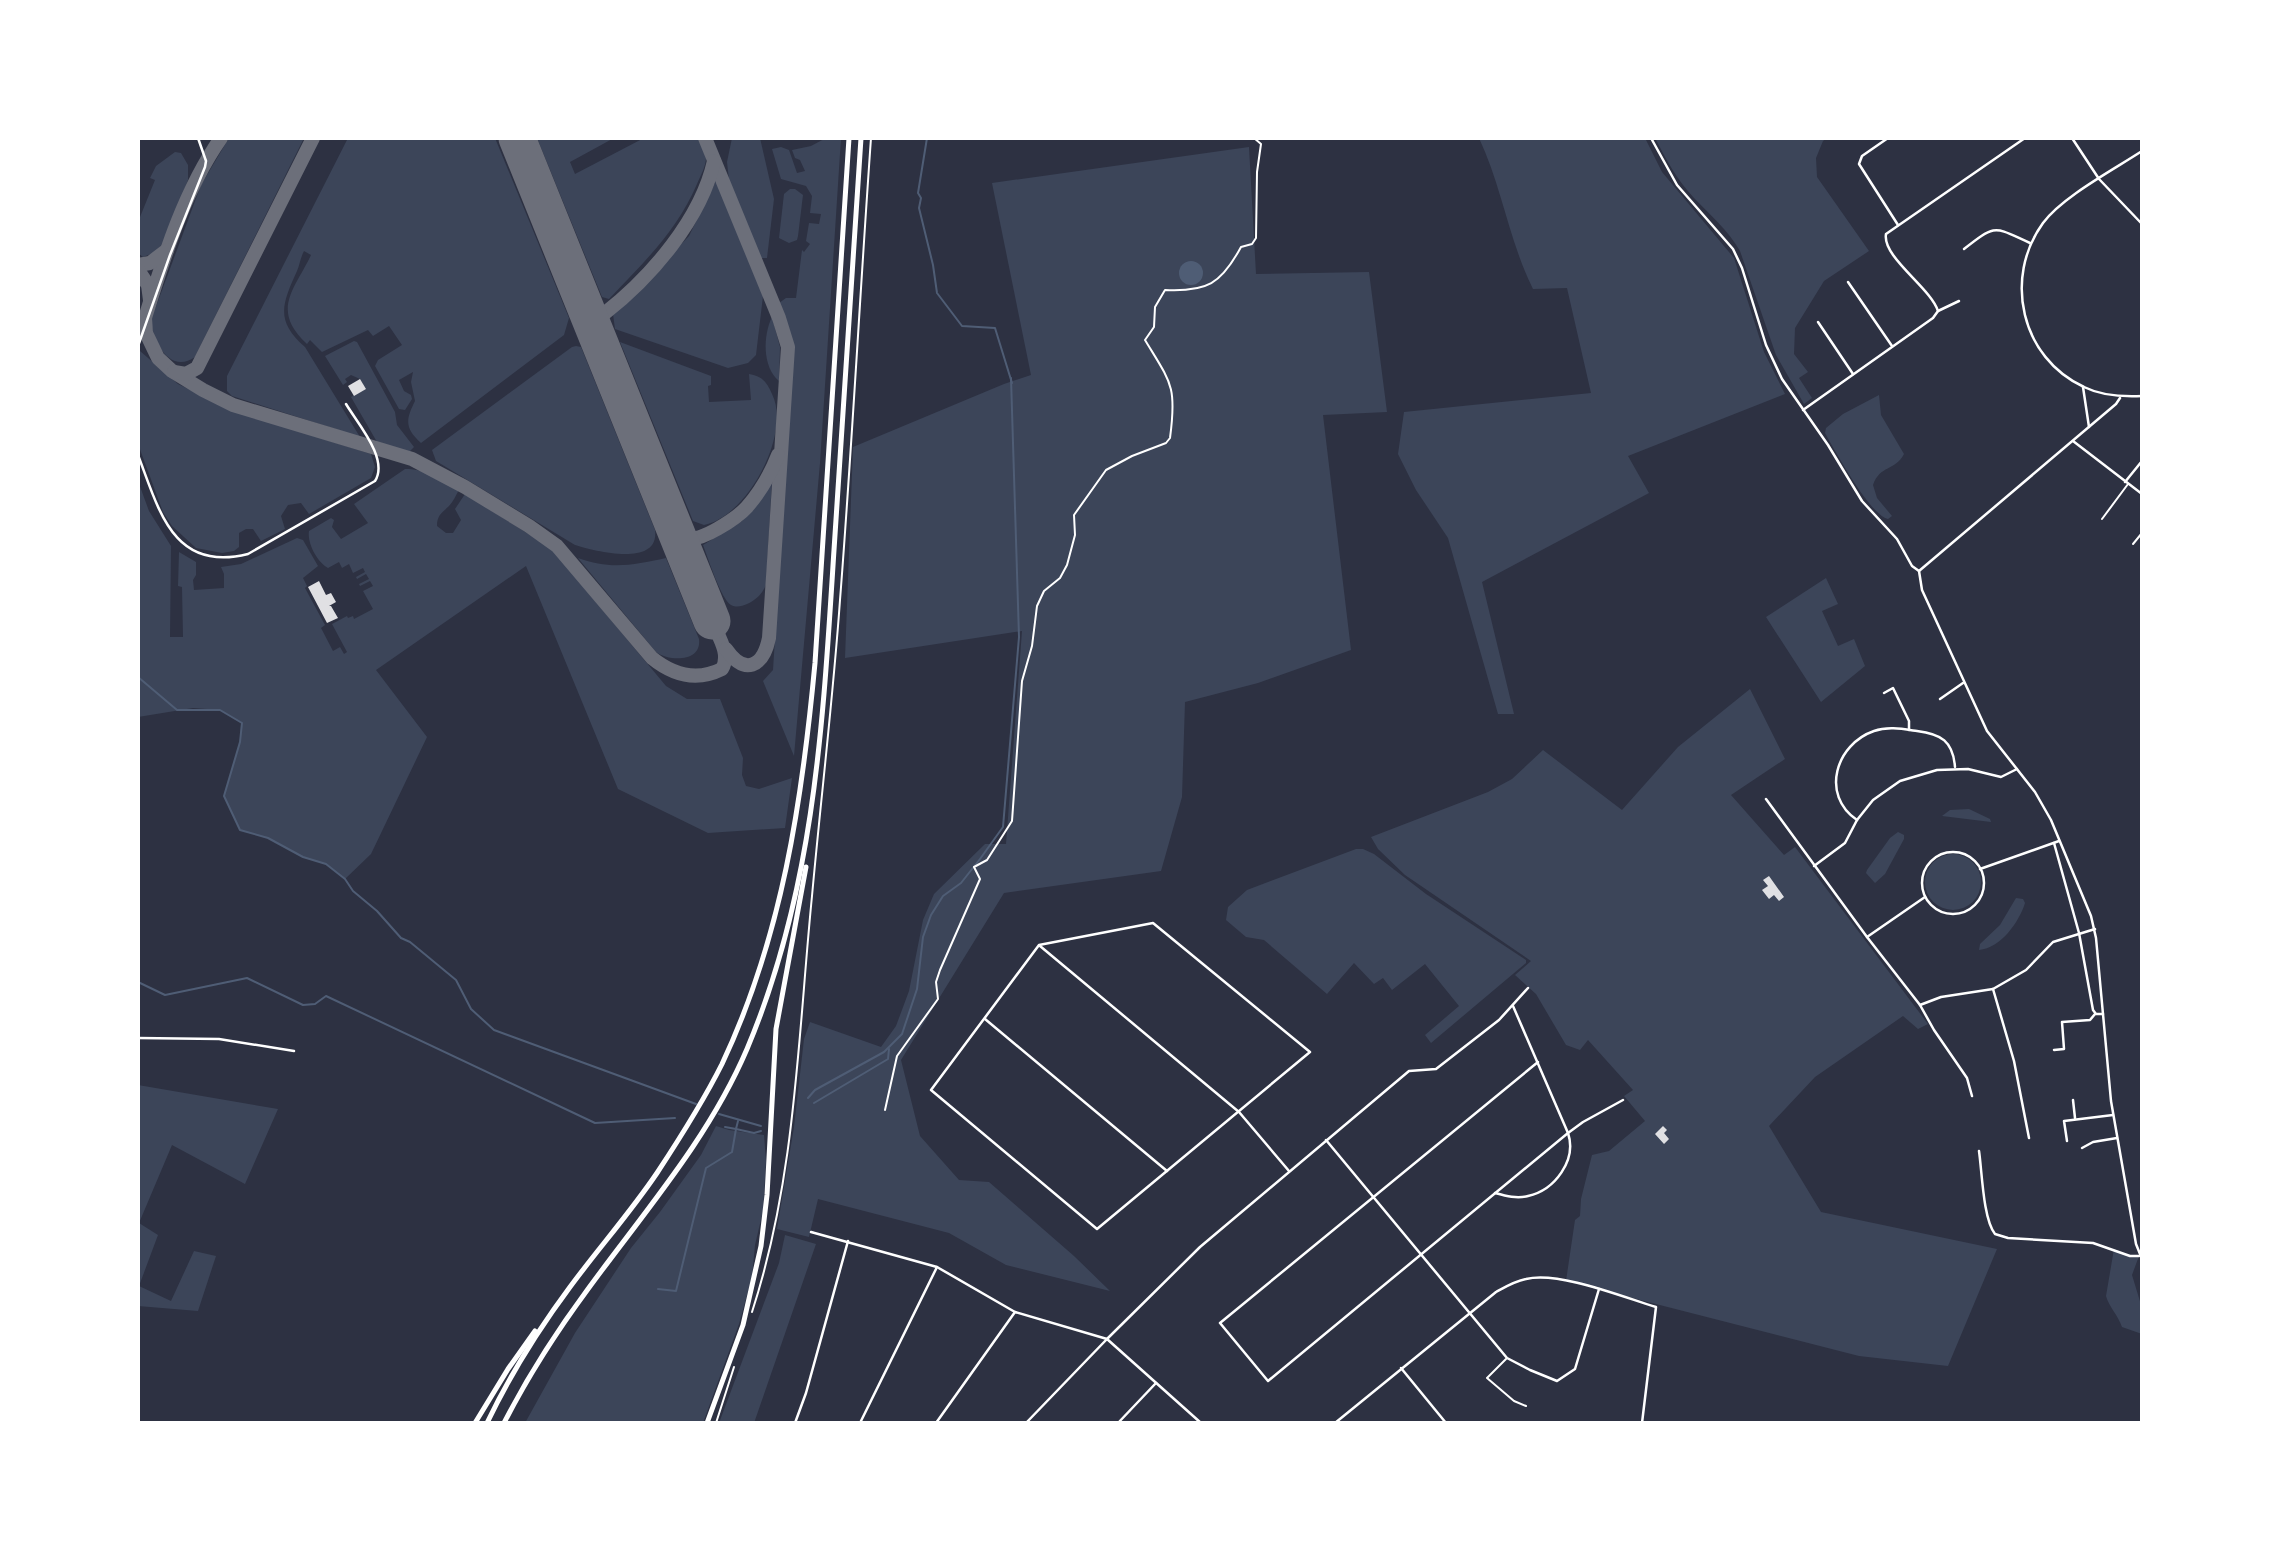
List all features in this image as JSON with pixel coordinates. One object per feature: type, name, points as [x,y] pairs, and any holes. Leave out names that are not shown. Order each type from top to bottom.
[{"type":"highway","points":[[475,1423],[527,1341],[656,1175],[705,1095],[748,1001],[779,906],[800,796],[815,663],[849,138]]},
{"type":"highway","points":[[707,1423],[743,1325],[761,1247],[767,1195],[776,1029],[805,879],[826,677],[861,138]]},
{"type":"highway","points":[[504,1423],[522,1388],[562,1324],[688,1154],[726,1091],[747,1049],[777,967],[796,897],[811,822]]},
{"type":"highway","points":[[487,1423],[509,1379],[549,1316]]},
{"type":"street","points":[[138,346],[205,167],[206,161],[198,138]]},
{"type":"street","points":[[1651,138],[1677,185],[1737,254],[1771,356],[1782,379],[1828,444],[1862,501],[1897,539],[1912,566],[1919,572],[1920,585],[1987,731],[2040,800],[2061,840],[2095,929],[2113,1115],[2141,1257],[2092,1243],[2008,1238],[1995,1234],[1990,1224],[1980,1178],[1979,1151]]},
{"type":"street","points":[[1888,138],[1862,156],[1858,164],[1898,225]]},
{"type":"street","points":[[1938,311],[1934,301],[1899,262],[1886,241],[1886,234],[2025,138]]},
{"type":"street","points":[[2072,138],[2099,179],[2142,224]]},
{"type":"street","points":[[2142,151],[2050,214],[2030,243],[2021,284],[2022,305],[2029,329],[2052,364],[2083,387],[2120,396],[2142,396]]},
{"type":"street","points":[[1964,249],[1992,229],[2003,230],[2030,243]]},
{"type":"street","points":[[1848,282],[1892,346]]},
{"type":"street","points":[[1803,410],[1933,318],[1938,311],[1959,301]]},
{"type":"street","points":[[1818,322],[1853,374]]},
{"type":"street","points":[[2083,387],[2089,427]]},
{"type":"street","points":[[1919,572],[2116,404],[2120,396]]},
{"type":"street","points":[[138,455],[155,500],[175,538],[184,547],[207,556],[236,557],[248,554],[375,481],[379,474],[378,457],[346,404]]},
{"type":"street","points":[[2073,441],[2142,494]]},
{"type":"street","points":[[2127,483],[2142,461]]},
{"type":"street","points":[[1940,699],[1964,682]]},
{"type":"street","points":[[1884,693],[1894,688],[1909,721],[1909,730]]},
{"type":"street","points":[[1857,820],[1844,810],[1836,793],[1836,780],[1844,755],[1857,741],[1872,732],[1889,728],[1936,734],[1945,739],[1953,753],[1955,768]]},
{"type":"street","points":[[1815,866],[1845,843],[1857,820],[1873,800],[1900,781],[1927,771],[1955,768],[2001,776],[2017,769]]},
{"type":"street","points":[[1766,799],[1920,1005],[1967,1078],[1972,1096]]},
{"type":"street","points":[[1980,869],[2061,840]]},
{"type":"street","points":[[2054,843],[2079,933],[2096,1014]]},
{"type":"street","points":[[1950,852],[1962,853],[1973,859],[1980,869],[1982,893],[1968,909],[1956,913],[1944,912],[1933,906],[1925,897],[1923,874],[1929,863],[1938,856],[1950,852]]},
{"type":"street","points":[[1867,937],[1925,897]]},
{"type":"street","points":[[1153,923],[1310,1052],[1097,1229],[931,1090],[985,1019],[1039,945],[1153,923]]},
{"type":"street","points":[[1920,1005],[1941,997],[1993,989],[2026,970],[2053,942],[2095,929]]},
{"type":"street","points":[[1039,945],[1239,1112],[1289,1171]]},
{"type":"street","points":[[1026,1423],[1200,1247],[1409,1071],[1436,1069],[1499,1020],[1528,988]]},
{"type":"street","points":[[1993,989],[2014,1061],[2029,1138]]},
{"type":"street","points":[[1495,1193],[1526,1197],[1550,1184],[1558,1178],[1568,1160],[1570,1140],[1513,1006]]},
{"type":"street","points":[[2054,1050],[2064,1049],[2062,1021],[2090,1020],[2096,1014],[2103,1014]]},
{"type":"street","points":[[985,1019],[1167,1171]]},
{"type":"street","points":[[138,1038],[219,1039],[294,1051]]},
{"type":"street","points":[[1538,1062],[1220,1323],[1268,1381],[1568,1133],[1623,1100]]},
{"type":"street","points":[[2073,1100],[2075,1118]]},
{"type":"street","points":[[2067,1141],[2064,1121],[2113,1115]]},
{"type":"street","points":[[2082,1148],[2093,1142],[2117,1138]]},
{"type":"street","points":[[1326,1140],[1507,1358],[1557,1381],[1575,1369],[1599,1289]]},
{"type":"street","points":[[811,1232],[937,1267],[1015,1312],[1107,1339],[1201,1423]]},
{"type":"street","points":[[795,1423],[806,1393],[848,1241]]},
{"type":"street","points":[[860,1423],[937,1267]]},
{"type":"street","points":[[1335,1423],[1496,1292],[1528,1278],[1558,1279],[1657,1307],[1642,1423]]},
{"type":"street","points":[[936,1423],[1015,1312]]},
{"type":"street","points":[[1401,1368],[1446,1423]]},
{"type":"street","points":[[1118,1423],[1156,1383]]},
{"type":"lane","points":[[2102,519],[2127,483]]},
{"type":"lane","points":[[2133,544],[2142,533]]},
{"type":"lane","points":[[1507,1358],[1487,1378],[1514,1401],[1526,1406]]},
{"type":"path","points":[[776,1228],[796,1094],[838,627],[871,138]]},
{"type":"path","points":[[885,1110],[897,1056],[938,999],[936,982],[940,970],[980,879],[974,867],[987,860],[1012,821],[1022,681],[1032,646],[1037,606],[1044,591],[1060,578],[1067,565],[1075,535],[1074,515],[1105,470],[1166,443],[1170,438],[1174,394],[1166,371],[1145,340],[1154,327],[1155,307],[1166,290],[1189,290],[1213,284],[1234,261],[1241,247],[1252,244],[1256,238],[1257,172],[1261,144],[1254,138]]},
{"type":"shaded area","points":[[229,138],[304,138],[195,357],[178,362],[170,359],[159,346],[151,320],[201,185]]},
{"type":"shaded area","points":[[348,138],[495,138],[569,318],[564,335],[421,443],[408,423],[415,401],[411,382],[413,372],[399,380],[412,399],[405,410],[399,409],[375,366],[378,360],[402,345],[389,326],[373,336],[368,330],[322,352],[310,340],[307,344],[296,332],[288,310],[293,289],[311,255],[304,251],[285,303],[285,320],[295,338],[305,347],[360,437],[232,396],[227,391],[227,376]]},
{"type":"shaded area","points":[[537,138],[614,138],[570,162],[575,174],[644,138],[698,138],[706,161],[689,201],[659,245],[609,299],[602,297]]},
{"type":"shaded area","points":[[732,138],[760,138],[774,199],[767,258],[761,258],[729,180],[727,162]]},
{"type":"shaded area","points":[[826,138],[841,138],[820,463],[794,756],[763,681],[773,670],[793,351],[789,328],[779,303],[786,298],[796,298],[802,250],[804,252],[810,244],[806,241],[809,223],[819,224],[821,214],[810,213],[812,196],[806,186],[781,179],[772,149],[781,147],[789,150],[797,173],[805,171],[792,150],[811,146]]},
{"type":"shaded area","points":[[1479,138],[1645,138],[1662,172],[1734,258],[1764,352],[1785,394],[1628,456],[1649,493],[1482,582],[1514,714],[1498,714],[1448,538],[1416,490],[1398,454],[1404,412],[1591,393],[1567,288],[1533,289]]},
{"type":"shaded area","points":[[1655,138],[1827,138],[1816,158],[1817,177],[1869,251],[1824,281],[1795,328],[1794,354],[1808,372],[1799,378],[1812,398],[1804,404],[1776,355],[1740,251],[1724,229],[1682,184]]},
{"type":"shaded area","points":[[1249,147],[1256,274],[1369,272],[1387,412],[1323,415],[1351,650],[1258,683],[1185,702],[1182,797],[1161,871],[1004,893],[901,1060],[920,1136],[959,1180],[989,1182],[1110,1291],[1006,1265],[949,1233],[818,1199],[809,1237],[777,1229],[794,1127],[804,1039],[810,1022],[881,1047],[896,1026],[909,991],[923,920],[934,894],[985,844],[1006,844],[1022,631],[845,658],[853,447],[1031,375],[992,183]]},
{"type":"shaded area","points":[[175,152],[181,153],[188,165],[188,180],[164,242],[156,252],[143,257],[138,253],[138,222],[155,180],[150,178],[156,166]]},
{"type":"shaded area","points":[[716,181],[763,296],[756,355],[748,363],[728,368],[615,329],[613,314],[689,236]]},
{"type":"shaded area","points":[[790,189],[803,195],[797,240],[789,243],[779,238],[784,194]]},
{"type":"shaded area","points":[[1191,261],[1199,265],[1203,273],[1199,281],[1191,285],[1183,281],[1179,273],[1183,265]]},
{"type":"shaded area","points":[[772,317],[780,347],[779,381],[769,368],[766,350]]},
{"type":"shaded area","points":[[354,341],[395,412],[397,425],[414,447],[409,452],[377,442],[351,397],[365,389],[360,379],[351,375],[345,379],[347,382],[343,385],[325,356]]},
{"type":"shaded area","points":[[620,342],[711,376],[711,385],[708,386],[709,402],[751,400],[749,374],[761,378],[768,386],[777,410],[771,450],[750,490],[736,507],[720,519],[704,525],[693,521]]},
{"type":"shaded area","points":[[576,346],[581,347],[655,530],[654,542],[637,553],[610,553],[575,545],[436,461],[432,450]]},
{"type":"shaded area","points":[[140,351],[178,384],[234,411],[371,454],[375,467],[371,478],[309,514],[301,503],[288,505],[281,516],[285,529],[261,541],[253,529],[246,529],[239,533],[239,547],[234,551],[222,553],[196,548],[172,526],[163,512],[138,444]]},
{"type":"shaded area","points":[[1879,395],[1881,415],[1904,454],[1880,474],[1873,485],[1877,498],[1892,516],[1888,519],[1863,495],[1825,433],[1826,428],[1843,414]]},
{"type":"shaded area","points":[[405,469],[427,473],[459,490],[438,519],[437,526],[446,533],[453,533],[461,520],[455,509],[465,494],[551,548],[666,686],[687,699],[720,699],[743,758],[742,775],[746,786],[759,789],[792,778],[785,828],[708,833],[618,789],[526,566],[376,670],[427,737],[371,854],[345,879],[326,864],[303,857],[268,838],[240,830],[224,796],[240,742],[241,723],[220,710],[193,708],[138,717],[138,481],[149,511],[171,546],[170,637],[183,637],[182,587],[178,586],[179,552],[196,562],[194,590],[224,588],[221,567],[241,564],[297,538],[303,540],[318,566],[303,578],[307,586],[305,588],[325,625],[321,628],[333,651],[340,647],[344,654],[347,652],[332,624],[347,616],[353,616],[354,619],[373,609],[363,591],[373,586],[370,581],[360,586],[359,584],[369,579],[366,574],[357,579],[356,577],[365,572],[363,568],[353,573],[349,564],[342,568],[339,562],[328,568],[324,565],[311,546],[309,531],[331,518],[334,520],[332,527],[341,539],[368,523],[354,504]]},
{"type":"shaded area","points":[[772,480],[766,585],[753,601],[733,606],[719,587],[703,545],[742,521]]},
{"type":"shaded area","points":[[578,558],[601,564],[622,565],[666,558],[699,639],[696,652],[684,658],[677,658],[656,652]]},
{"type":"shaded area","points":[[1826,578],[1838,604],[1822,611],[1838,646],[1854,639],[1865,666],[1821,702],[1766,617]]},
{"type":"shaded area","points":[[1750,689],[1785,759],[1731,795],[1784,855],[1795,847],[1928,1024],[1918,1029],[1903,1016],[1815,1077],[1769,1126],[1821,1212],[1997,1249],[1948,1366],[1859,1356],[1566,1281],[1575,1220],[1580,1216],[1581,1199],[1592,1155],[1609,1151],[1645,1121],[1624,1096],[1633,1090],[1588,1040],[1580,1050],[1566,1045],[1536,994],[1515,975],[1531,961],[1405,875],[1378,849],[1371,837],[1488,792],[1512,779],[1543,750],[1622,810],[1678,747]]},
{"type":"shaded area","points":[[1969,809],[1991,822],[1942,816],[1950,810]]},
{"type":"shaded area","points":[[1898,832],[1904,835],[1904,839],[1885,874],[1875,883],[1866,873],[1867,870],[1890,838]]},
{"type":"shaded area","points":[[1356,849],[1374,854],[1426,894],[1526,960],[1526,963],[1431,1043],[1425,1035],[1459,1006],[1425,964],[1392,990],[1383,978],[1374,984],[1354,963],[1327,994],[1264,940],[1246,937],[1226,920],[1228,907],[1247,890]]},
{"type":"shaded area","points":[[1947,854],[1959,854],[1973,862],[1981,876],[1979,893],[1973,902],[1959,910],[1947,910],[1930,898],[1925,888],[1925,876],[1937,859]]},
{"type":"shaded area","points":[[2016,898],[2023,899],[2025,903],[2014,926],[1995,944],[1979,950],[1980,944],[2000,925]]},
{"type":"shaded area","points":[[138,1085],[278,1109],[245,1184],[172,1145],[139,1223],[158,1235],[139,1286],[171,1301],[194,1251],[216,1256],[198,1311],[138,1306]]},
{"type":"shaded area","points":[[716,1126],[764,1135],[766,1161],[763,1211],[755,1245],[752,1277],[739,1324],[703,1423],[525,1423],[575,1333],[631,1248],[701,1155]]},
{"type":"shaded area","points":[[785,1235],[816,1244],[754,1423],[719,1423],[779,1263]]},
{"type":"shaded area","points":[[2114,1249],[2130,1256],[2139,1256],[2132,1275],[2142,1308],[2142,1334],[2122,1327],[2106,1296]]},
{"type":"building","points":[[360,379],[366,389],[354,396],[348,386]]},
{"type":"building","points":[[319,581],[326,595],[331,593],[336,602],[329,606],[338,618],[327,623],[308,587]]},
{"type":"building","points":[[1769,876],[1784,897],[1779,901],[1774,895],[1769,899],[1762,890],[1768,886],[1763,880]]},
{"type":"building","points":[[1663,1126],[1669,1139],[1664,1144],[1655,1134]]},
{"type":"waterway","points":[[927,138],[918,193],[937,293],[962,326],[995,328],[1012,383]]},
{"type":"waterway","points":[[808,1098],[815,1090],[884,1052],[902,1034],[917,989],[923,937],[931,915],[943,896],[961,883],[1003,827],[1019,637],[1011,378]]},
{"type":"waterway","points":[[138,677],[177,710],[220,710],[242,723],[240,742],[224,796],[240,830],[268,838],[303,857],[326,864],[345,879],[353,891],[377,911],[401,938],[410,942],[456,980],[471,1009],[494,1030],[696,1104]]},
{"type":"waterway","points":[[138,982],[165,995],[247,978],[303,1005],[315,1004],[326,996],[595,1123],[675,1118]]},
{"type":"waterway","points":[[814,1103],[888,1059],[889,1049]]},
{"type":"waterway","points":[[719,1114],[761,1126]]},
{"type":"waterway","points":[[725,1127],[736,1129],[738,1121]]},
{"type":"waterway","points":[[658,1289],[676,1291],[706,1168],[732,1152],[736,1129],[754,1133],[761,1131]]},
{"type":"taxiway","points":[[221,138],[186,202],[145,318],[146,333],[158,358],[172,371],[233,405],[412,459],[529,526],[557,546],[652,658],[668,669],[694,676],[722,669],[724,651],[712,621]]},
{"type":"taxiway","points":[[174,372],[186,374],[197,368],[313,138]]},
{"type":"taxiway","points":[[705,138],[779,318],[788,347],[769,638],[762,656],[752,664],[740,663],[726,649]]},
{"type":"taxiway","points":[[583,304],[592,312],[605,313],[640,282],[686,225],[698,204],[714,161]]},
{"type":"taxiway","points":[[138,265],[150,263],[167,250]]},
{"type":"taxiway","points":[[138,270],[148,285],[150,300]]},
{"type":"taxiway","points":[[674,527],[682,536],[692,539],[727,523],[752,501],[778,455]]},
{"type":"runway","points":[[517,138],[712,621]]}]
